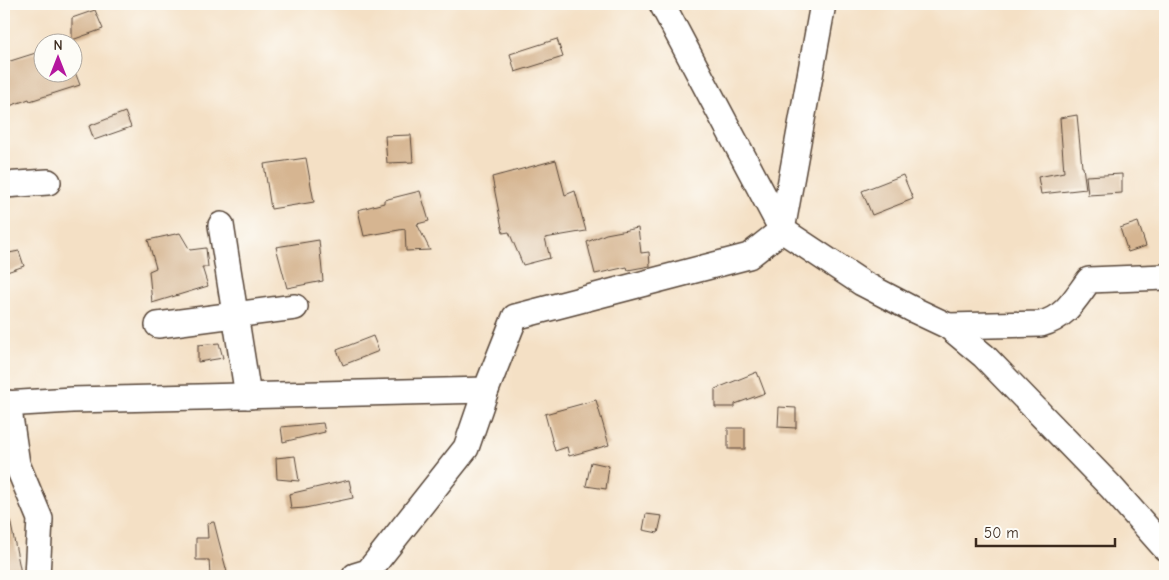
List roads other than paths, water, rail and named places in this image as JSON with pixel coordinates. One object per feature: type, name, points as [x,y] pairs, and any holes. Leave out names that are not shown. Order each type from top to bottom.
[{"type":"street","points":[[662,4],[782,230],[862,283],[912,310],[948,326],[990,363],[1111,487],[1165,548]]},
{"type":"street","points":[[355,576],[368,572],[466,448],[486,390],[515,318],[749,256],[782,230],[823,4]]},
{"type":"street","points":[[4,184],[48,182]]},
{"type":"street","points":[[221,225],[248,396]]},
{"type":"street","points":[[948,326],[1041,324],[1065,313],[1089,280],[1165,277]]},
{"type":"street","points":[[158,325],[295,307]]},
{"type":"street","points":[[37,576],[40,519],[17,464],[6,403],[486,390]]}]
